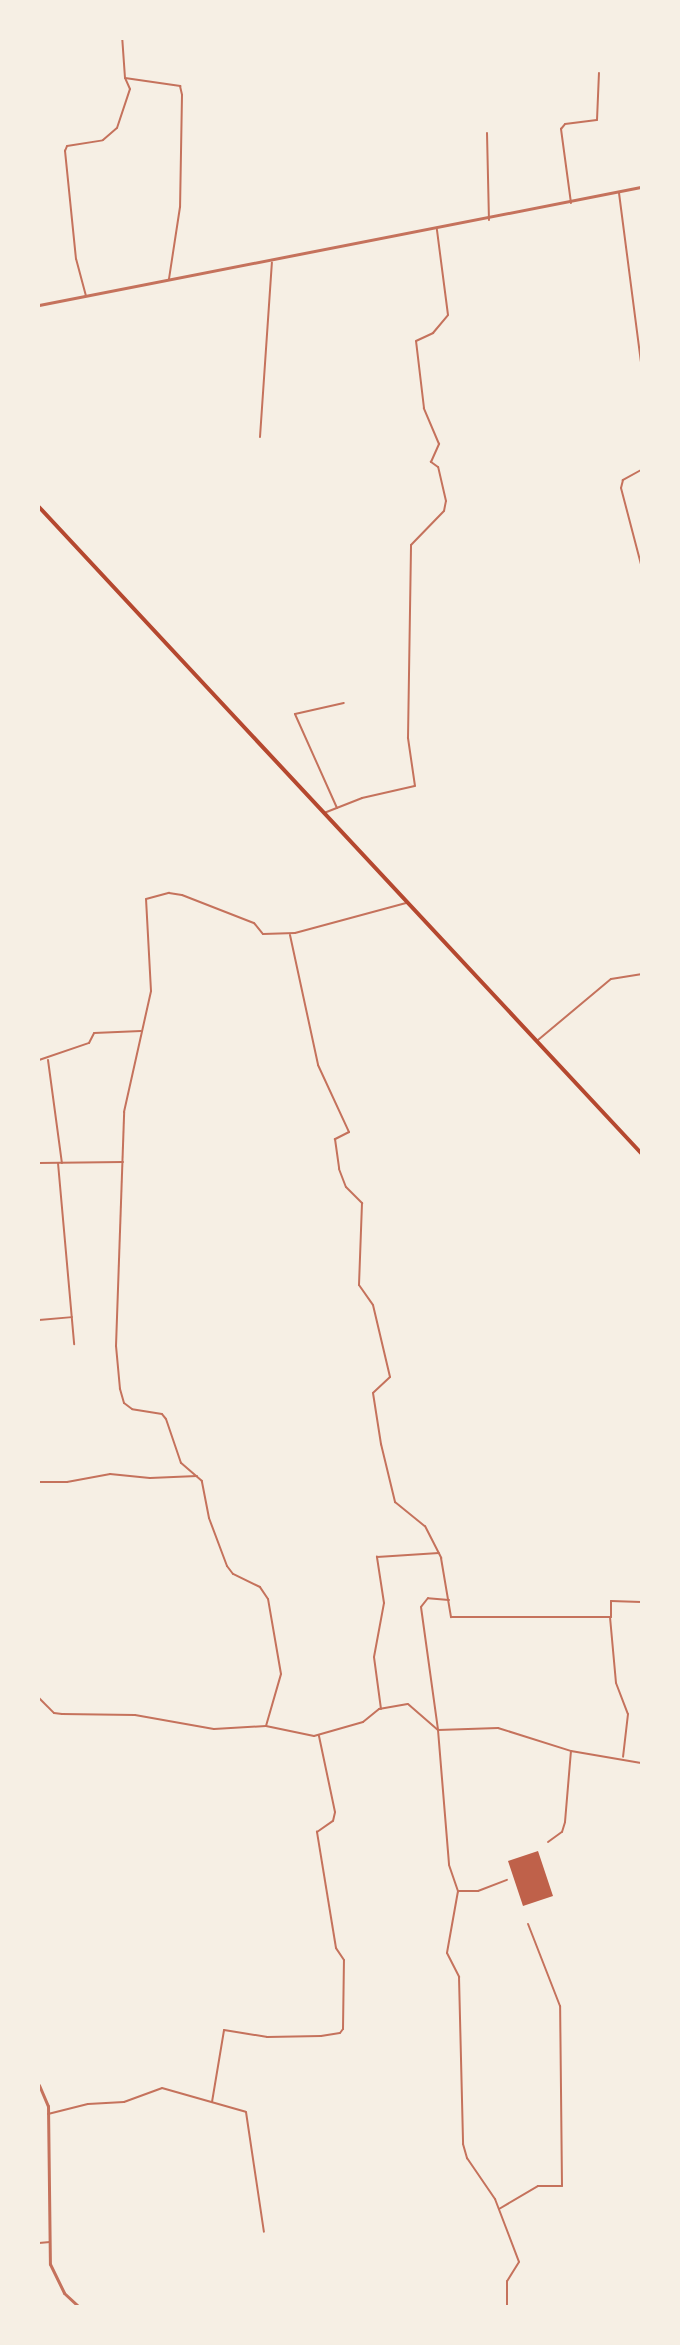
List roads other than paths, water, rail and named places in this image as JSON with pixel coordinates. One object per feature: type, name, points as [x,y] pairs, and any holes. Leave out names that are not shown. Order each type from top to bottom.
[{"type":"main road","points":[[39,507],[641,1153]]},
{"type":"street","points":[[86,296],[76,259],[65,151],[67,146],[103,140],[117,128],[130,89],[125,78],[122,39]]},
{"type":"street","points":[[571,203],[561,129],[565,124],[597,120],[599,73]]},
{"type":"street","points":[[125,78],[180,86],[182,95],[180,207],[168,280]]},
{"type":"street","points":[[487,133],[489,220]]},
{"type":"street","points":[[39,305],[489,220],[641,187]]},
{"type":"street","points":[[619,192],[641,362]]},
{"type":"street","points":[[323,813],[415,786],[408,738],[411,545],[444,511],[446,501],[438,466],[431,462],[439,444],[424,408],[416,341],[433,333],[448,315],[437,230]]},
{"type":"street","points":[[260,436],[273,262]]},
{"type":"street","points":[[641,471],[622,481],[621,488],[641,564]]},
{"type":"street","points":[[337,808],[295,714],[344,703]]},
{"type":"street","points":[[266,1726],[281,1674],[272,1613],[260,1587],[233,1574],[227,1566],[209,1518],[199,1475],[181,1462],[162,1414],[132,1409],[124,1403],[120,1389],[116,1346],[124,1112],[151,991],[146,899],[152,895],[182,895],[254,923],[262,934],[290,934],[406,903]]},
{"type":"street","points":[[290,934],[318,1065],[349,1132],[335,1139],[339,1169],[346,1187],[362,1203],[359,1285],[373,1305],[390,1377],[373,1394],[395,1502],[425,1526],[439,1553],[452,1617],[463,1620],[514,1616],[532,1620],[610,1617]]},
{"type":"street","points":[[538,1040],[611,979],[641,974]]},
{"type":"street","points":[[39,1060],[89,1043],[94,1033],[141,1030]]},
{"type":"street","points":[[48,1060],[62,1163]]},
{"type":"street","points":[[39,1163],[123,1162]]},
{"type":"street","points":[[58,1163],[74,1344]]},
{"type":"street","points":[[39,1320],[73,1317]]},
{"type":"street","points":[[39,1482],[67,1482],[110,1473],[150,1478],[199,1475]]},
{"type":"street","points":[[381,1709],[374,1657],[384,1603],[377,1557],[439,1553]]},
{"type":"street","points":[[448,1600],[428,1598],[421,1607],[438,1730],[449,1865],[458,1890],[447,1953],[459,1977],[463,2144],[499,2209],[519,2262],[507,2281],[507,2306]]},
{"type":"street","points":[[623,1758],[628,1714],[616,1683],[610,1617],[611,1601],[641,1602]]},
{"type":"street","points":[[39,1698],[54,1713],[135,1715],[214,1729],[266,1726],[319,1736],[363,1722],[381,1709],[414,1706],[438,1730],[498,1728],[571,1751],[623,1758],[641,1763]]},
{"type":"street","points":[[212,2102],[224,2030],[267,2037],[321,2036],[340,2033],[343,2029],[344,1960],[336,1948],[317,1832],[333,1821],[335,1812],[319,1736]]},
{"type":"street","points":[[548,1842],[562,1832],[565,1822],[571,1751]]},
{"type":"street","points":[[458,1890],[478,1891],[507,1880]]},
{"type":"street","points":[[499,2209],[538,2186],[562,2186],[560,2006],[528,1924]]},
{"type":"street","points":[[39,2085],[48,2114],[50,2264],[64,2293],[78,2306]]},
{"type":"street","points":[[48,2114],[88,2104],[124,2102],[162,2088],[246,2112],[264,2232]]},
{"type":"street","points":[[39,2243],[50,2242]]}]
